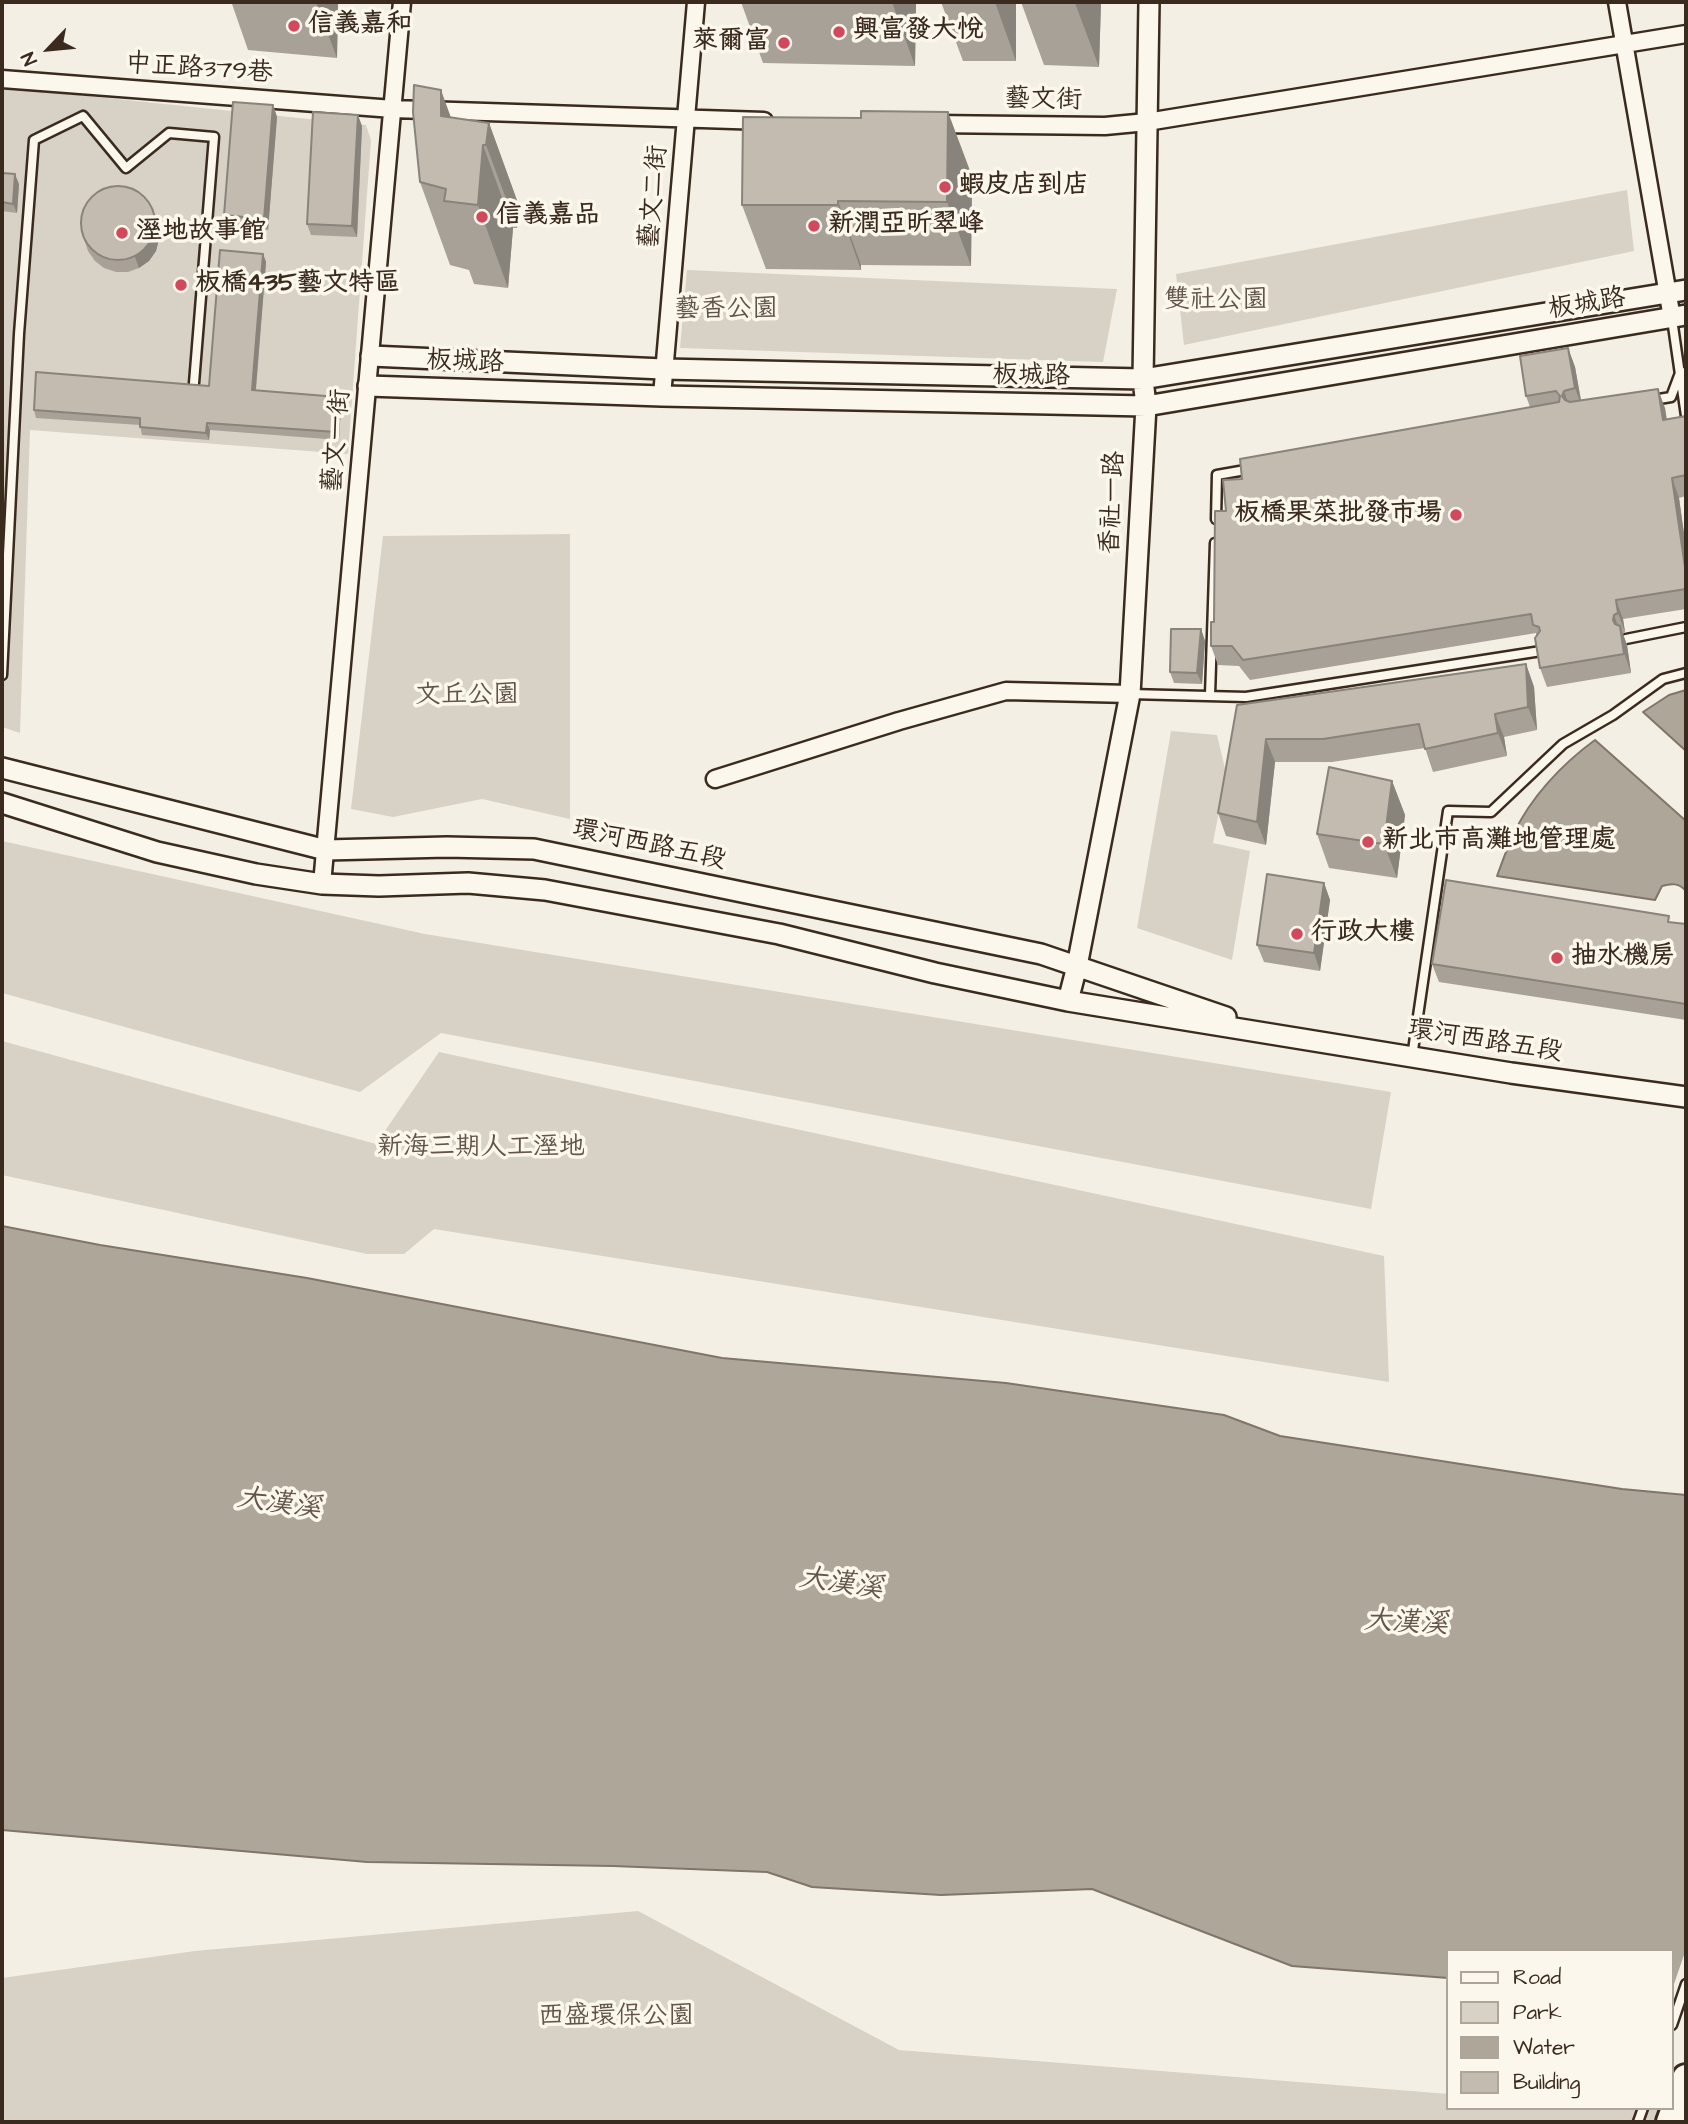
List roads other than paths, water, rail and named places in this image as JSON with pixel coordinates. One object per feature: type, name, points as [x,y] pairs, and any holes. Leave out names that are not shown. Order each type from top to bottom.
[{"type":"highway","points":[[1670,2122],[1686,2078]]},
{"type":"street","name":"藝文一街","points":[[322,884],[402,2]]},
{"type":"street","name":"藝文二街","points":[[662,396],[696,2]]},
{"type":"street","name":"香社一路","points":[[1068,1001],[1130,694],[1146,406],[1143,379],[1149,2]]},
{"type":"street","points":[[1617,2],[1677,292],[1679,316]]},
{"type":"street","name":"藝文街","points":[[912,123],[1105,126],[1147,122],[1686,34]]},
{"type":"street","name":"中正路379巷","points":[[2,79],[393,109]]},
{"type":"street","points":[[393,109],[775,121]]},
{"type":"street","name":"板城路","points":[[370,356],[663,369],[1143,379],[1677,292]]},
{"type":"street","name":"板城路","points":[[368,386],[662,396],[1146,406],[1679,316]]},
{"type":"street","points":[[715,779],[899,721],[1006,691],[1130,694]]},
{"type":"street","name":"環河西路五段","points":[[2,768],[326,850],[447,847],[534,849],[1041,954],[1276,1034]]},
{"type":"street","name":"環河西路五段","points":[[2,803],[157,852],[256,874],[322,884],[379,886],[468,883],[545,890],[779,934],[935,973],[1068,1001],[1603,1087],[1686,1097]]},
{"type":"lane","points":[[2,675],[19,334],[34,140],[83,116],[126,168],[169,133],[214,137],[194,383]]},
{"type":"lane","points":[[1679,316],[1686,416]]},
{"type":"lane","points":[[1644,402],[1671,397],[1683,373]]},
{"type":"lane","points":[[1210,695],[1217,475],[1258,468]]},
{"type":"lane","points":[[1626,639],[1686,626]]},
{"type":"lane","points":[[1130,694],[1246,697],[1541,651]]},
{"type":"lane","points":[[1412,1057],[1448,811],[1491,812],[1563,744],[1613,715],[1663,679],[1686,673]]},
{"type":"lane","points":[[1674,2019],[1686,1984]]},
{"type":"water","points":[[1686,690],[1686,751],[1643,712],[1669,695]]},
{"type":"water","points":[[1595,740],[1686,821],[1686,891],[1675,884],[1662,886],[1655,900],[1497,876],[1513,835],[1528,808],[1559,771]]},
{"type":"water","name":"大漢溪","points":[[2,1226],[100,1245],[307,1278],[722,1358],[1006,1383],[1224,1415],[1280,1436],[1622,1489],[1686,1495],[1686,1987],[1674,1987],[1674,1949],[1446,1949],[1446,1978],[1292,1966],[1092,1889],[941,1895],[812,1887],[767,1872],[613,1866],[367,1862],[2,1830]]},
{"type":"place","name":"信義嘉和","points":[[294,26]]},
{"type":"place","name":"興富發大悦","points":[[839,32]]},
{"type":"place","name":"萊爾富","points":[[784,43]]},
{"type":"place","name":"蝦皮店到店","points":[[945,187]]},
{"type":"place","name":"信義嘉品","points":[[482,217]]},
{"type":"place","name":"新潤亞昕翠峰","points":[[814,226]]},
{"type":"place","name":"溼地故事館","points":[[122,233]]},
{"type":"place","name":"板橋435藝文特區","points":[[181,285]]},
{"type":"place","name":"板橋果菜批發市場","points":[[1456,515]]},
{"type":"place","name":"新北市高灘地管理處","points":[[1368,842]]},
{"type":"place","name":"行政大樓","points":[[1297,934]]},
{"type":"place","name":"抽水機房","points":[[1557,958]]},
{"type":"park label","name":"雙社公園","points":[[1216,302]]},
{"type":"park label","name":"藝香公園","points":[[726,311]]},
{"type":"park label","name":"文丘公園","points":[[467,697]]},
{"type":"park label","name":"新海三期人工溼地","points":[[481,1149]]},
{"type":"park label","name":"西盛環保公園","points":[[616,2018]]}]
